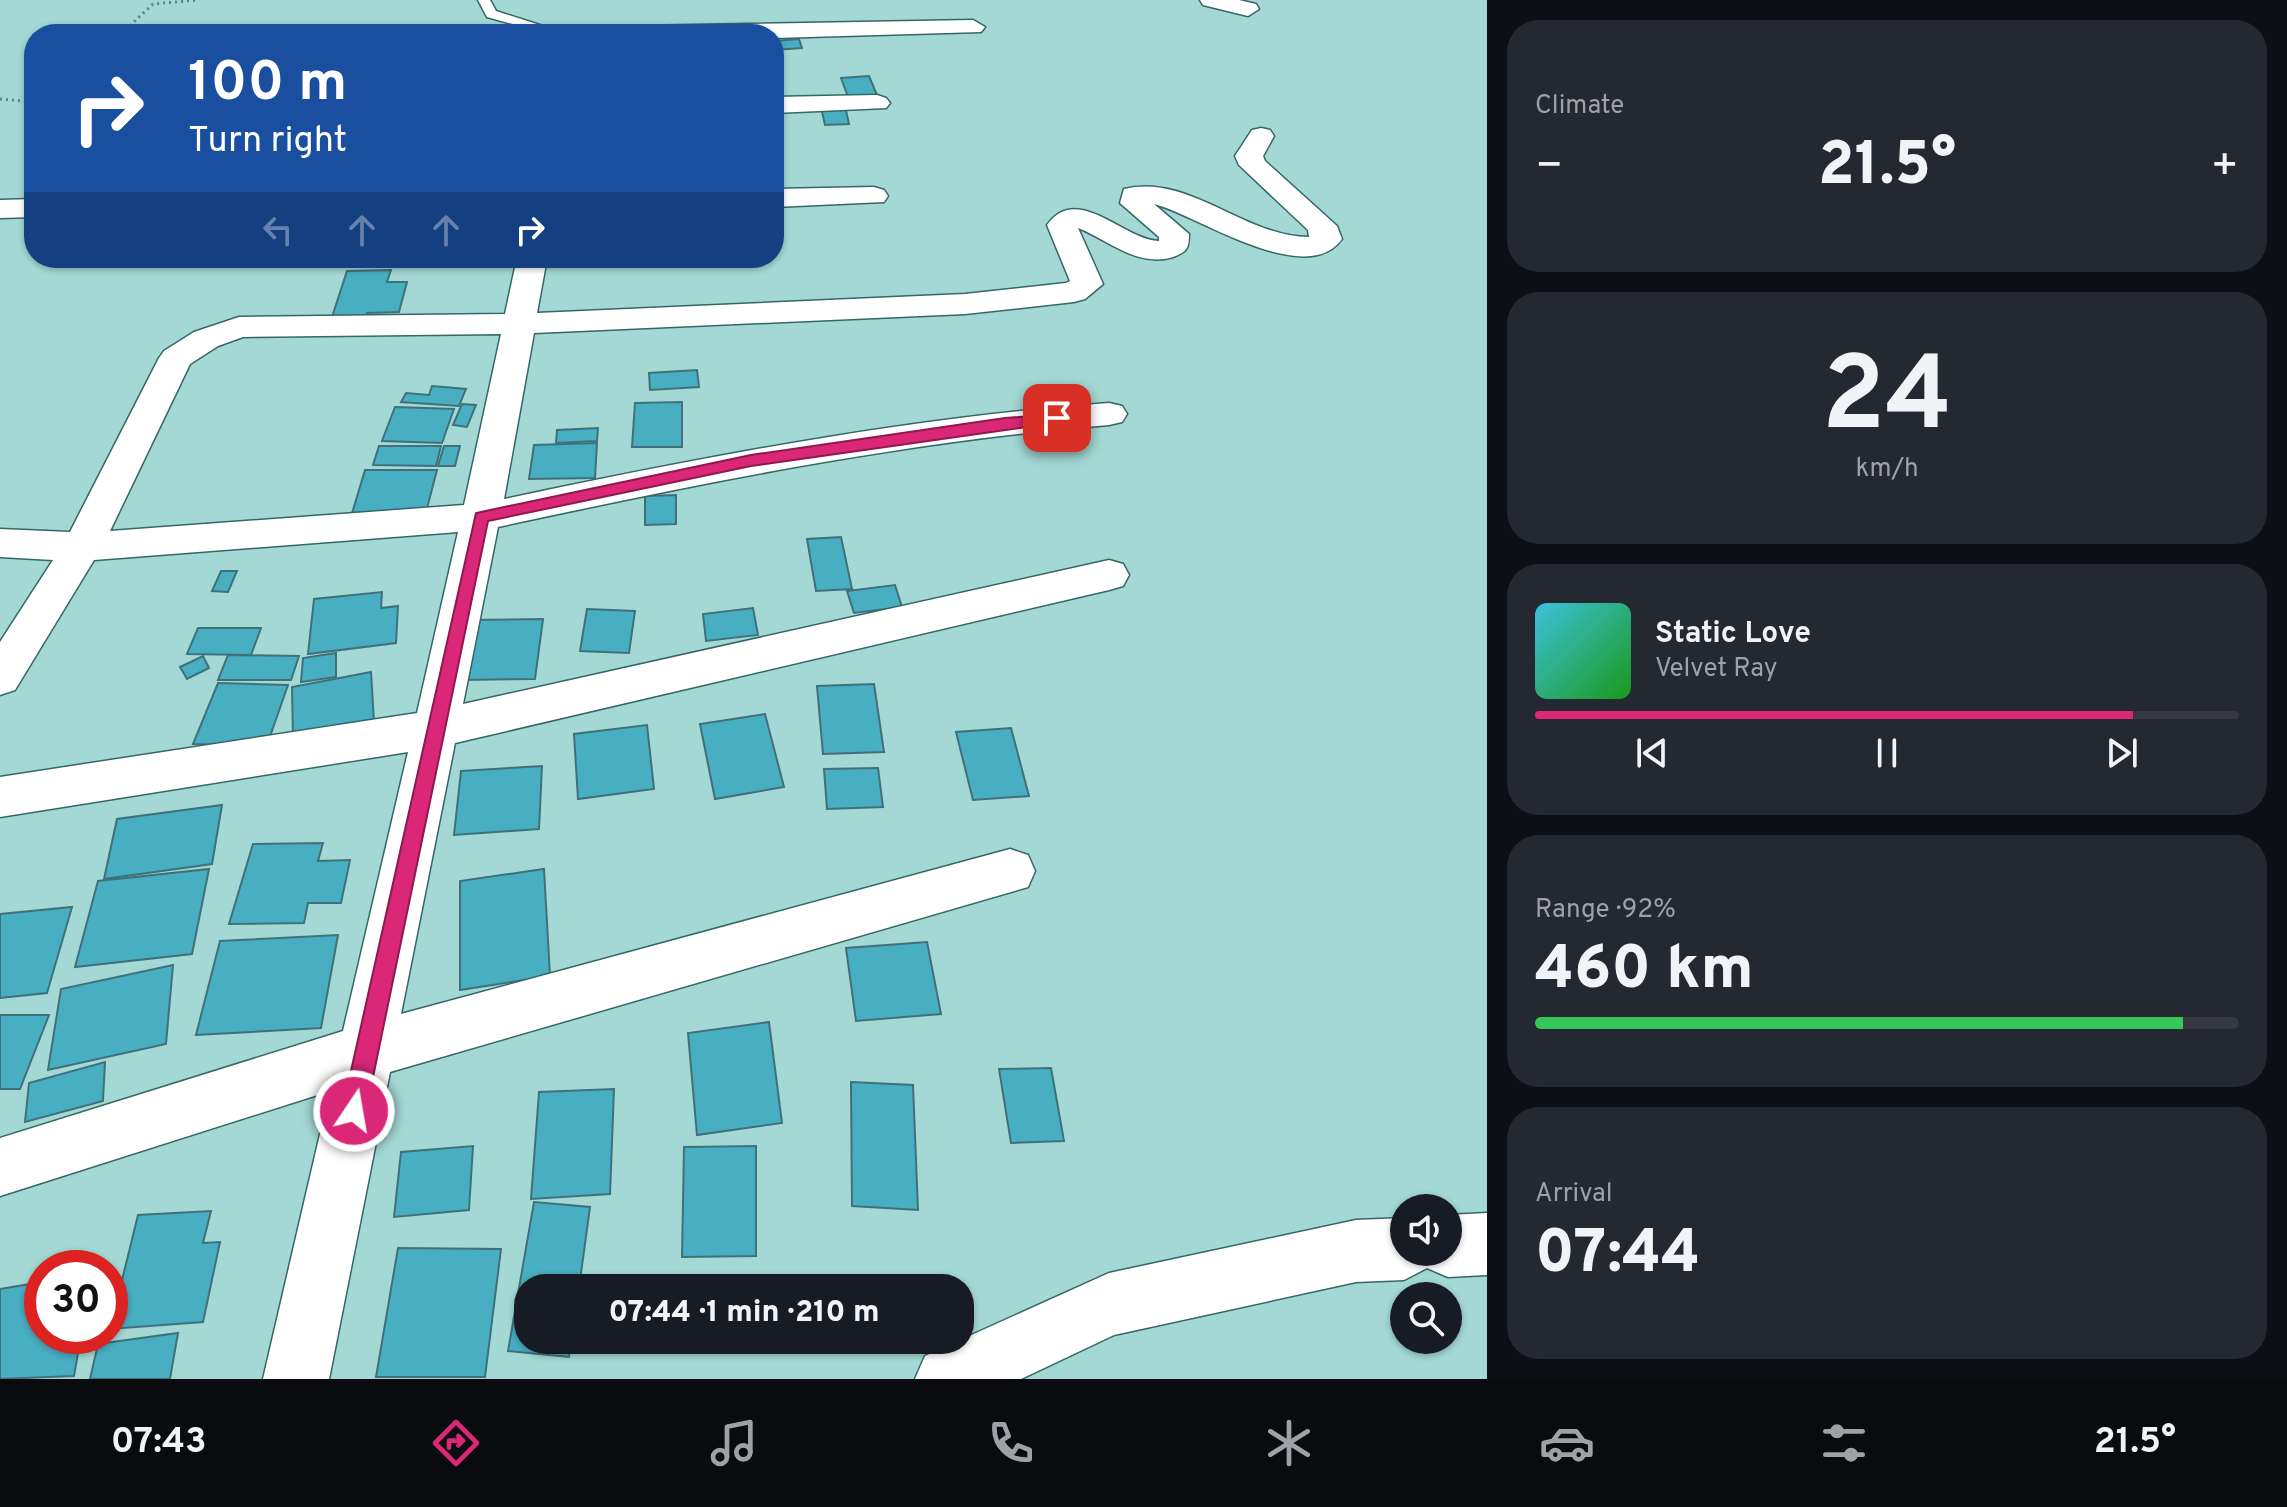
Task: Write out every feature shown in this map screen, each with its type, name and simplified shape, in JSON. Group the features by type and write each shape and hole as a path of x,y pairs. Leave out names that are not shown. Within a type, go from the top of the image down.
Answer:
{"street":[{"path":"1211,0 1248,9"},
{"path":"784,30 973,27"},
{"path":"784,105 877,103"},
{"path":"0,678 82,547 176,358 206,339 239,327 521,324 965,304 1074,292 1087,284 1062,225 1070,218 1084,217 1145,249 1163,252 1174,246 1174,234 1134,203 1134,195 1146,193 1165,197 1251,239 1274,245 1317,246 1327,239 1322,226 1253,165 1249,156 1261,136"},
{"path":"784,198 874,196"},
{"path":"0,209 24,208"},
{"path":"296,1379 481,517 530,268"},
{"path":"0,543 82,547 481,517 751,460 1005,422 1109,414"},
{"path":"0,797 435,729 1109,575"},
{"path":"0,1167 367,1051 1010,871"},
{"path":"1462,1245 1487,1244"},
{"path":"948,1379 1109,1305 1356,1251 1390,1250"}],"lane":[{"path":"484,0 491,14 552,24"}],"path":[{"path":"132,24 153,4 199,0"},
{"path":"0,99 24,101"}],"building":[{"path":"799,39 802,48 784,49 784,40"},
{"path":"869,76 877,95 848,97 841,78"},
{"path":"845,106 849,124 825,125 821,107"},
{"path":"391,270 387,282 407,282 399,312 367,313 365,319 331,320 347,271"},
{"path":"697,370 699,387 650,390 649,373"},
{"path":"432,386 466,389 459,406 401,402 406,393 429,395"},
{"path":"682,402 682,447 632,447 635,403"},
{"path":"462,404 476,405 467,427 453,425"},
{"path":"395,407 454,409 442,443 382,441"},
{"path":"598,428 597,441 556,443 557,430"},
{"path":"597,443 595,478 529,479 534,445"},
{"path":"379,446 441,446 436,466 373,465"},
{"path":"444,446 460,446 455,466 438,466"},
{"path":"365,470 437,470 424,520 350,520"},
{"path":"676,495 676,524 645,525 645,496"},
{"path":"841,537 852,589 816,591 807,539"},
{"path":"221,571 237,571 228,592 212,591"},
{"path":"895,585 902,607 854,613 847,591"},
{"path":"382,592 381,608 398,606 396,643 308,654 314,599"},
{"path":"753,608 758,635 706,641 703,614"},
{"path":"587,609 635,611 629,653 580,651"},
{"path":"543,619 535,679 460,680 471,620"},
{"path":"198,628 261,628 251,655 187,654"},
{"path":"336,653 336,677 301,682 303,658"},
{"path":"228,655 299,656 291,680 218,680"},
{"path":"203,656 209,668 187,679 180,667"},
{"path":"371,672 374,722 293,739 292,687"},
{"path":"218,683 288,685 267,745 193,744"},
{"path":"874,684 884,752 823,754 817,686"},
{"path":"765,714 784,787 715,799 700,724"},
{"path":"647,725 654,789 578,799 574,734"},
{"path":"1011,728 1029,796 973,800 956,732"},
{"path":"542,766 539,829 454,835 461,771"},
{"path":"878,768 883,807 827,809 824,769"},
{"path":"222,805 212,864 104,879 117,819"},
{"path":"323,843 318,861 350,860 341,903 308,903 304,923 229,924 253,844"},
{"path":"209,869 192,954 75,967 98,881"},
{"path":"544,869 550,976 460,990 460,881"},
{"path":"72,907 47,993 0,998 0,914"},
{"path":"338,935 321,1028 196,1035 220,941"},
{"path":"927,942 941,1014 856,1021 846,948"},
{"path":"173,965 166,1044 48,1070 61,989"},
{"path":"0,1015 49,1015 20,1089 0,1089"},
{"path":"769,1022 782,1123 697,1135 688,1033"},
{"path":"105,1062 103,1101 25,1122 29,1083"},
{"path":"1051,1068 1064,1141 1011,1143 999,1069"},
{"path":"851,1082 913,1085 918,1210 852,1206"},
{"path":"614,1089 610,1194 531,1199 539,1092"},
{"path":"473,1146 469,1210 394,1217 401,1152"},
{"path":"756,1146 756,1256 682,1257 684,1147"},
{"path":"534,1202 590,1207 581,1274 521,1274"},
{"path":"211,1211 203,1243 220,1242 203,1322 128,1328 128,1256 138,1215"},
{"path":"398,1248 501,1249 485,1377 376,1377"},
{"path":"24,1285 24,1354 78,1354 74,1376 0,1379 0,1289"},
{"path":"514,1317 514,1352 508,1351"},
{"path":"178,1333 170,1379 90,1379 96,1354 128,1354 128,1340"},
{"path":"538,1354 569,1354 569,1357"}],"route":[{"path":"354,1111 481,517 751,460 1005,422 1057,418"}]}
